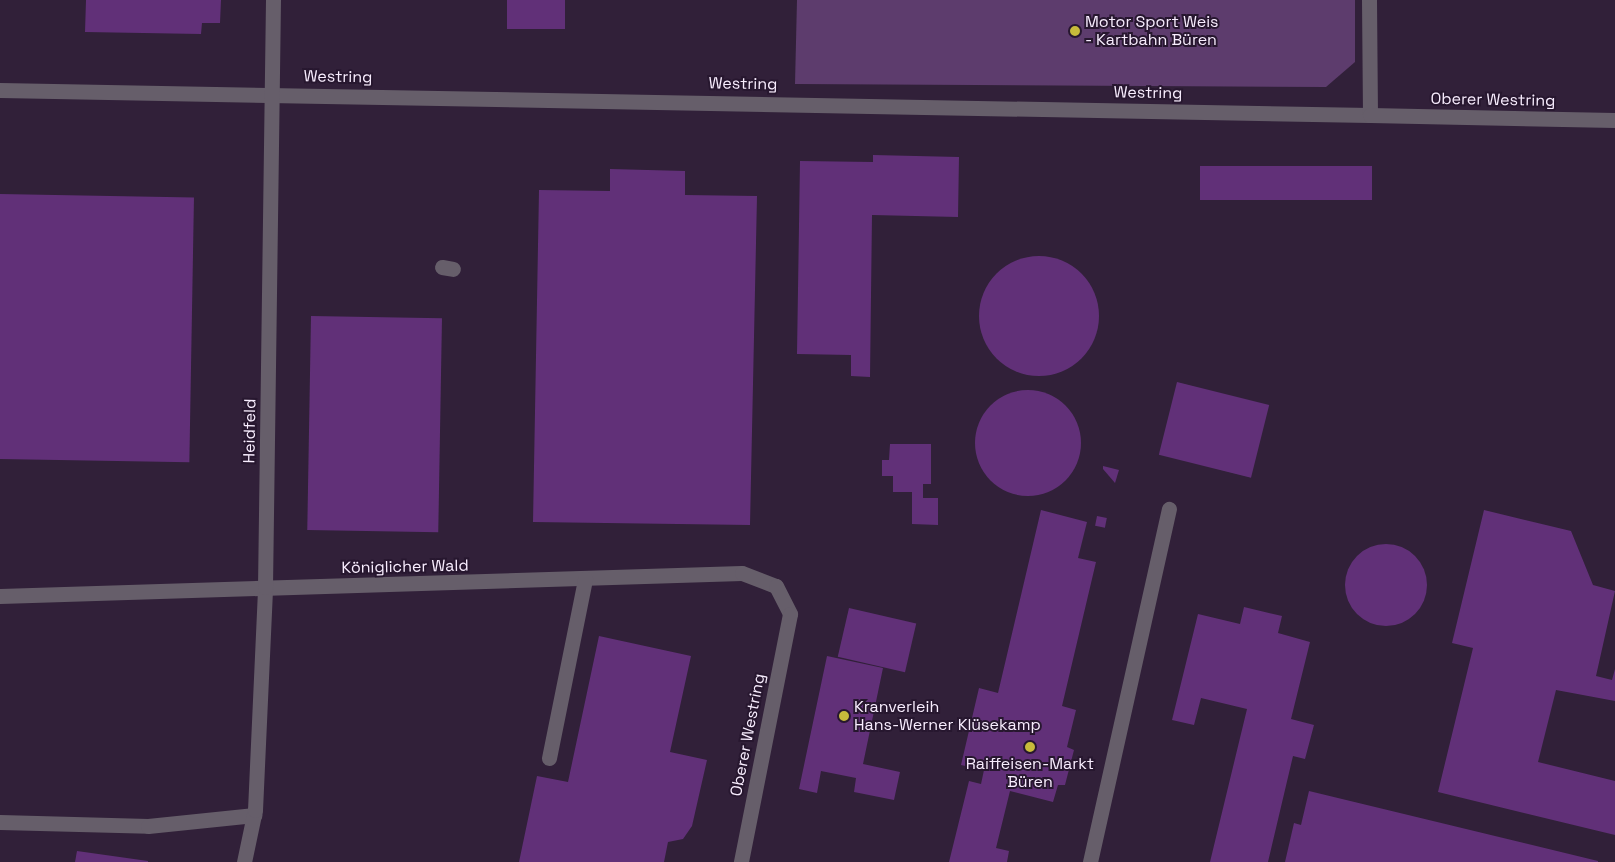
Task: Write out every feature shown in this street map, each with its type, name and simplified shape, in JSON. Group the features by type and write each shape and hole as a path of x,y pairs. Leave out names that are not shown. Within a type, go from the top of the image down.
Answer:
{"street":[{"name":"Heidfeld","path":"244,862 254,815 265,587 273,0"},
{"path":"1369,0 1370,115"},
{"name":"Westring","path":"0,90 1370,115"},
{"name":"Oberer Westring","path":"1370,115 1615,120"},
{"path":"1090,862 1169,509"},
{"name":"Königlicher Wald","path":"0,596 742,574 776,586 790,614"},
{"path":"549,758 585,579"},
{"name":"Oberer Westring","path":"741,862 790,614"},
{"path":"0,822 148,826 254,815"}],"shaded area":[{"name":"Motor Sport Weis - Kartbahn Büren","path":"797,0 1355,0 1355,62 1326,87 795,84"}],"building":[{"path":"86,0 221,0 220,23 202,23 201,34 85,32"},
{"path":"507,0 565,0 565,29 507,29"},
{"path":"873,155 959,157 958,217 872,215 870,377 851,376 851,355 797,354 800,161 873,162"},
{"path":"1200,166 1372,166 1372,200 1200,200"},
{"path":"610,169 685,171 685,195 757,196 750,525 533,522 539,190 610,191"},
{"path":"0,194 194,197 189,462 0,459"},
{"path":"1039,256 1051,257 1062,261 1072,266 1081,274 1089,283 1094,293 1098,304 1098,328 1094,339 1089,349 1081,358 1072,366 1062,371 1051,375 1039,376 1027,375 1016,371 1006,366 997,358 989,349 984,339 980,328 979,316 980,304 984,293 989,283 997,274 1006,266 1016,261 1027,257"},
{"path":"311,316 442,318 438,532 307,530"},
{"path":"1177,382 1269,405 1251,478 1159,455"},
{"path":"1028,390 1048,394 1065,406 1077,423 1081,443 1077,463 1065,480 1048,492 1028,496 1008,492 991,480 979,463 975,443 979,423 991,406 1008,394"},
{"path":"890,444 931,444 931,484 923,484 923,498 938,498 938,525 912,524 912,492 893,492 893,476 882,476 882,460 889,460"},
{"path":"1103,466 1119,470 1115,483 1103,469"},
{"path":"1041,510 1087,522 1078,558 1096,562 1062,706 1076,710 1067,747 1074,750 1065,785 1058,785 1053,802 1010,791 996,848 1009,851 1007,862 949,862 969,781 981,784 984,770 961,765 979,688 998,693"},
{"path":"1484,510 1571,531 1593,585 1615,591 1596,676 1612,680 1615,669 1615,701 1556,690 1538,762 1615,781 1615,835 1438,792 1473,648 1452,643"},
{"path":"1097,516 1107,518 1105,528 1095,526"},
{"path":"1386,544 1402,547 1415,556 1424,569 1427,585 1424,601 1415,614 1402,623 1386,626 1370,623 1357,614 1348,601 1345,585 1348,569 1357,556 1370,547"},
{"path":"1244,607 1282,616 1278,633 1310,642 1291,719 1314,725 1305,759 1293,756 1268,862 1210,862 1247,709 1201,698 1194,725 1172,720 1198,614 1240,624"},
{"path":"849,608 916,624 905,672 838,657"},
{"path":"599,636 691,656 670,752 707,760 692,826 683,839 668,842 664,862 519,862 537,776 568,782"},
{"name":"Kranverleih Hans-Werner Klüsekamp","path":"827,656 883,668 863,764 900,772 894,800 854,792 856,778 821,771 817,793 799,789"},
{"path":"1309,791 1598,862 1285,862 1294,823 1301,825"},
{"path":"77,851 148,861 148,862 75,862"}],"place":[{"name":"Motor Sport Weis - Kartbahn Büren","path":"1075,31"},
{"name":"Kranverleih Hans-Werner Klüsekamp","path":"844,716"},
{"name":"Raiffeisen-Markt Büren","path":"1030,747"}]}
